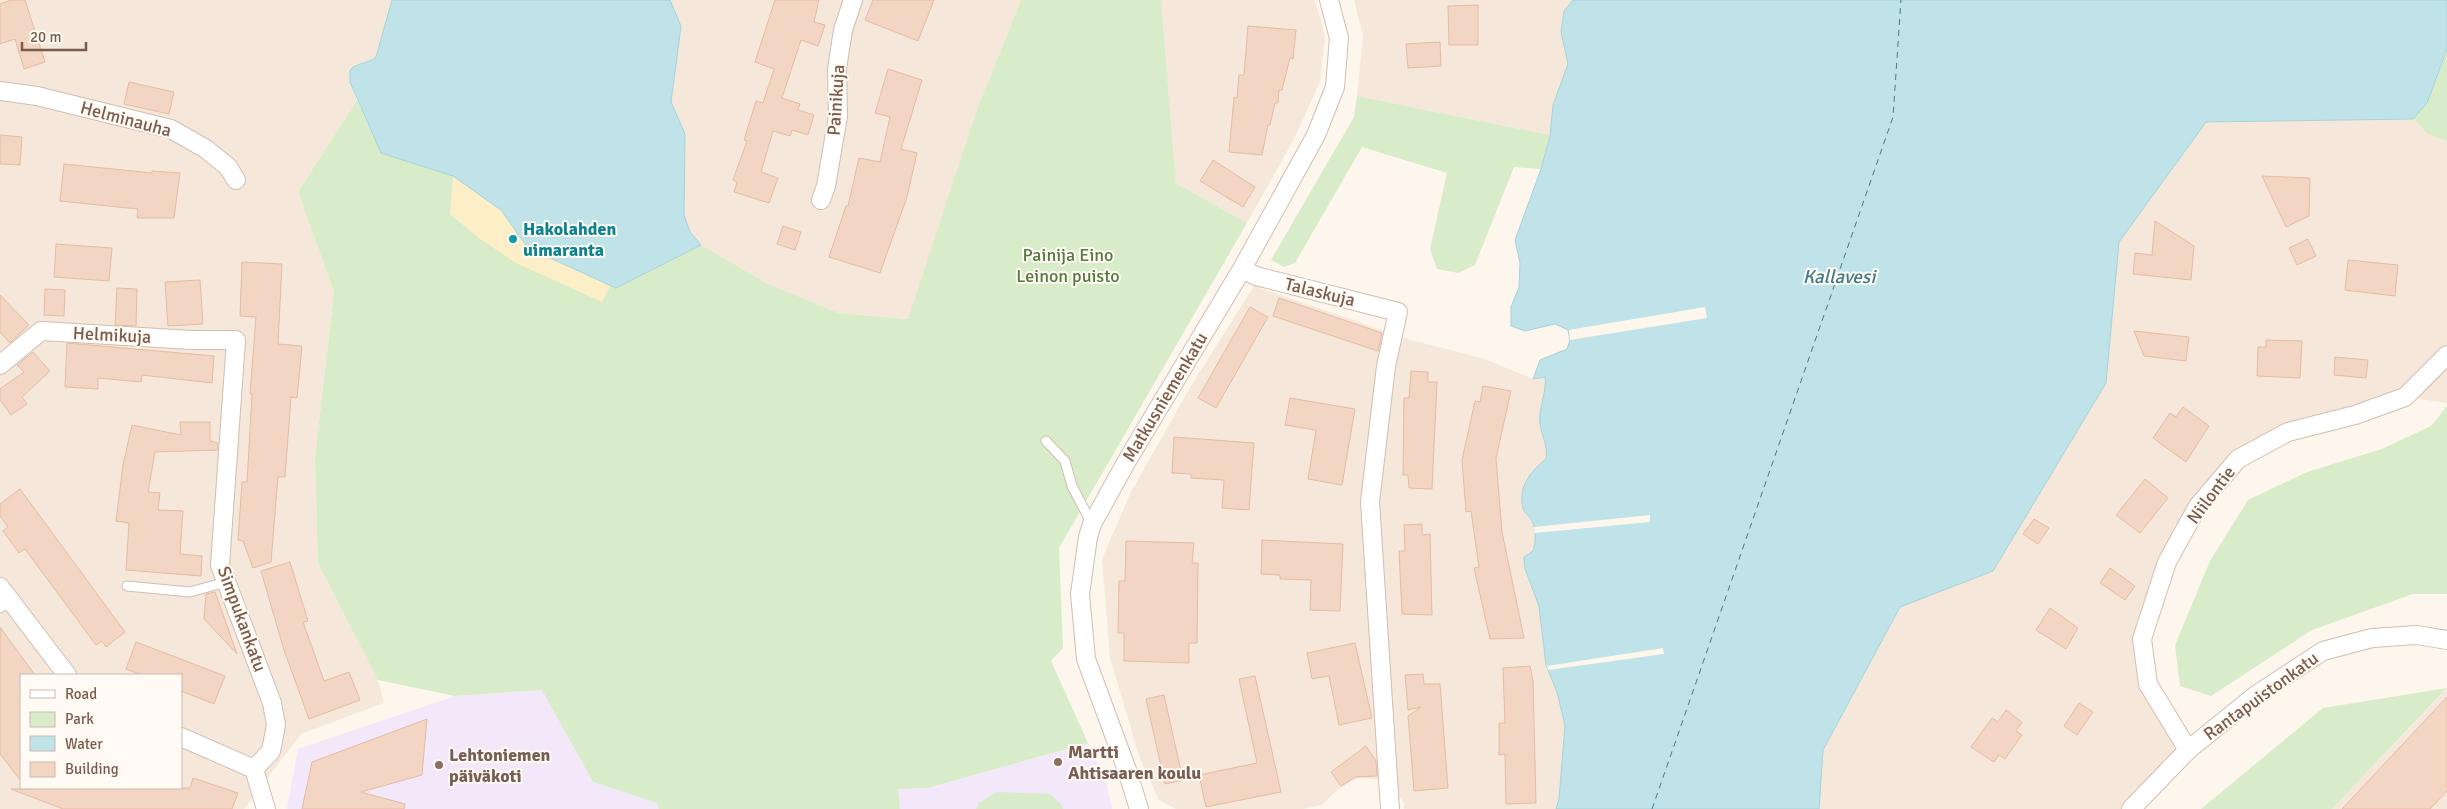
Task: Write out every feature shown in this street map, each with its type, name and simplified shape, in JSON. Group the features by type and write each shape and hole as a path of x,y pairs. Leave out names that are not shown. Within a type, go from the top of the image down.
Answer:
{"street":[{"name":"Painikuja","path":"821,200 826,186 838,116 837,69 843,30 853,0"},
{"name":"Matkusniemenkatu","path":"1139,809 1127,770 1086,660 1080,594 1088,537 1092,524 1128,459 1242,269 1316,135 1335,87 1339,38 1330,0"},
{"name":"Helminauha","path":"0,91 37,96 172,129 206,149 228,167 236,180"},
{"name":"Talaskuja","path":"1242,269 1256,276 1398,312 1386,366 1370,502 1390,809"},
{"name":"Helmikuja","path":"0,365 41,331 192,340 236,340"},
{"name":"Simpukankatu","path":"236,340 220,542 220,565 272,704 276,724 271,751 254,768"},
{"name":"Niilontie","path":"2188,750 2148,684 2142,639 2167,562 2198,506 2238,459 2288,432 2355,415 2405,397 2447,355"},
{"path":"3,599 66,674"},
{"name":"Rantapuistonkatu","path":"2131,809 2188,750 2256,695 2323,651 2372,638 2417,636 2447,640"},
{"path":"182,737 254,768 266,809"}],"lane":[{"path":"1046,441 1065,461 1072,486 1092,524"},
{"path":"127,586 190,592 226,582"}],"shaded area":[{"path":"0,0 392,0 376,57 371,61 355,64 350,82 357,100 298,192 334,292 315,457 318,564 378,680 384,703 301,734 244,809 0,809"},
{"path":"670,0 1021,0 978,107 909,319 839,313 768,284 701,245 690,232 684,215 685,134 671,102 681,26"},
{"path":"1161,0 1315,0 1325,36 1320,82 1294,139 1247,223 1176,183"},
{"path":"1354,0 1573,0 1564,11 1561,32 1568,64 1553,105 1550,135 1357,96 1363,36"},
{"path":"2413,119 2428,134 2447,141 2447,403 2405,397 2238,459 2198,506 2142,639 2148,684 2188,750 2131,809 1819,809 1823,750 1900,607 1993,571 2106,383 2119,242 2206,122"},
{"path":"1254,286 1411,340 1482,358 1533,379 1544,377 1546,388 1540,411 1540,424 1548,448 1546,459 1531,472 1523,489 1523,510 1534,525 1536,543 1525,569 1539,606 1546,665 1557,692 1565,725 1559,799 1556,809 1404,809 1404,803 1388,780 1356,778 1336,791 1322,805 1303,809 1176,809 1159,800 1140,759 1110,658 1102,559 1131,492 1189,389"},
{"path":"2447,689 2447,809 2332,809"},
{"name":"Lehtoniemen päiväkoti","path":"543,690 593,782 657,803 659,809 287,809 298,749 455,696"},
{"name":"Martti Ahtisaaren koulu","path":"1088,743 1106,782 1112,809 900,809 898,789 929,788"}],"green space":[{"name":"Painija Eino Leinon puisto","path":"1021,0 1161,0 1176,183 1247,223 1059,548 1063,648 1051,661 1088,743 928,788 898,789 900,809 659,809 657,803 593,782 542,690 455,696 378,680 318,564 315,457 334,292 298,192 357,100 381,153 453,176 501,210 528,248 616,288 701,245 768,284 839,313 908,319 978,107"},
{"path":"2447,49 2447,141 2428,134 2413,119 2427,103"},
{"path":"1357,96 1550,135 1541,169 1514,167 1475,265 1458,273 1437,269 1430,249 1447,173 1362,147 1295,263 1284,267 1271,260 1354,117"},
{"path":"2447,406 2447,594 2413,594 2312,630 2211,696 2180,686 2175,645 2210,561 2248,500 2307,472 2382,449 2431,426"},
{"path":"2447,688 2332,809 2201,809 2323,708"},
{"path":"997,792 1050,794 1061,804 1063,809 976,809 979,803"}],"sand":[{"name":"Hakolahden uimaranta","path":"453,176 501,210 517,234 549,239 615,277 602,302 516,263 479,238 450,214"}],"water":[{"path":"392,0 670,0 681,26 671,102 685,134 684,215 690,232 701,245 616,288 528,248 501,210 453,176 381,153 350,82 350,70 376,57"},
{"name":"Kallavesi","path":"1573,0 2447,0 2447,49 2427,103 2413,119 2206,122 2119,242 2106,383 1993,571 1900,607 1823,750 1819,809 1556,809 1559,799 1565,725 1557,692 1546,665 1539,606 1525,569 1524,557 1533,551 1535,534 1534,526 1523,509 1522,493 1530,474 1546,459 1546,449 1540,424 1545,377 1533,379 1540,360 1567,349 1570,340 1568,330 1555,324 1525,331 1511,326 1511,307 1519,287 1520,263 1515,240 1541,169 1550,136 1553,105 1568,64 1561,32 1564,11"}],"pier":[{"path":"1705,307 1707,318 1570,340 1569,330"},
{"path":"1650,515 1650,522 1535,533 1534,527"},
{"path":"1663,648 1664,654 1548,670 1547,666"}],"building":[{"path":"11,0 25,0 45,62 24,69 15,39 0,44 0,4"},
{"path":"775,0 819,0 814,22 825,25 818,46 801,40 782,98 800,104 798,110 814,115 808,135 792,130 790,136 773,131 761,172 778,178 769,203 734,192 737,182 733,180 747,141 744,140 756,101 763,103 774,69 755,62"},
{"path":"873,0 934,0 918,41 865,20"},
{"path":"1478,5 1478,45 1449,45 1448,6"},
{"path":"1248,26 1296,30 1293,59 1290,58 1282,90 1279,90 1278,103 1275,103 1270,125 1268,125 1262,155 1229,152 1234,97 1237,98 1239,75 1244,75"},
{"path":"1440,42 1441,66 1408,68 1406,44"},
{"path":"888,69 922,80 901,149 917,153 907,197 880,273 829,257 846,206 848,206 859,158 880,162 890,117 875,113"},
{"path":"129,82 174,92 169,114 124,104"},
{"path":"0,135 22,137 20,165 0,164"},
{"path":"1213,160 1255,187 1243,207 1200,181"},
{"path":"64,164 152,173 152,171 180,173 174,218 137,218 138,209 60,201"},
{"path":"2262,176 2310,178 2309,216 2286,227"},
{"path":"2155,221 2194,246 2191,280 2133,274 2135,253 2152,255"},
{"path":"783,226 801,232 795,250 777,244"},
{"path":"2308,239 2316,256 2297,265 2289,248"},
{"path":"56,244 112,248 109,281 54,277"},
{"path":"2348,260 2398,265 2395,296 2345,290"},
{"path":"242,262 282,264 278,344 302,346 297,398 291,397 285,477 278,477 271,562 253,568 243,541 238,540 242,482 247,482 252,394 250,394 256,317 240,316"},
{"path":"200,280 203,324 168,326 165,282"},
{"path":"117,288 137,289 136,326 115,325"},
{"path":"45,289 65,290 64,316 44,315"},
{"path":"0,295 29,325 10,343 0,332"},
{"path":"1279,298 1382,333 1378,351 1273,316"},
{"path":"1250,307 1268,317 1216,408 1198,398"},
{"path":"2134,331 2189,337 2186,361 2144,356"},
{"path":"2266,340 2302,341 2300,378 2257,376 2258,347 2266,347"},
{"path":"67,343 214,356 212,383 142,375 141,382 98,378 98,389 65,387"},
{"path":"33,352 50,371 22,397 27,404 11,415 0,400 0,389 24,372 17,365"},
{"path":"2335,357 2368,360 2366,378 2334,375"},
{"path":"1411,371 1428,372 1428,382 1437,382 1432,489 1409,488 1408,475 1403,475 1404,398 1409,398"},
{"path":"1483,386 1511,391 1496,458 1502,532 1524,638 1490,639 1474,568 1479,567 1471,511 1466,512 1462,460 1475,401 1480,402"},
{"path":"1290,398 1355,409 1342,485 1308,479 1316,430 1285,425"},
{"path":"2183,407 2209,426 2186,462 2153,438 2170,413 2176,417"},
{"path":"180,422 210,422 210,441 218,443 218,450 155,452 148,492 160,493 158,510 183,511 180,554 202,556 201,576 126,570 129,523 116,521 123,465 132,425 181,435"},
{"path":"1174,437 1254,443 1249,510 1222,508 1224,480 1191,478 1191,474 1172,473"},
{"path":"2145,479 2168,498 2140,533 2116,515"},
{"path":"20,489 125,632 106,647 102,641 96,645 25,549 19,553 3,531 8,527 0,516 0,504"},
{"path":"2034,519 2049,528 2038,544 2023,534"},
{"path":"1422,524 1422,535 1430,534 1432,615 1402,614 1399,551 1405,551 1404,525"},
{"path":"1262,540 1343,544 1340,611 1310,610 1311,580 1280,579 1280,575 1261,574"},
{"path":"1126,541 1194,543 1192,563 1198,563 1197,643 1189,643 1189,663 1124,661 1124,633 1118,633 1119,581 1125,581"},
{"path":"290,562 308,621 303,622 324,681 349,672 360,700 309,719 284,650 261,571"},
{"path":"2110,568 2135,586 2125,600 2100,583"},
{"path":"215,592 237,654 204,619 206,594"},
{"path":"2050,608 2078,628 2066,649 2036,630"},
{"path":"0,627 34,674 20,674 20,780 0,754"},
{"path":"136,642 225,676 214,704 182,691 182,674 139,674 126,669"},
{"path":"1355,643 1372,718 1339,725 1329,676 1312,679 1307,653"},
{"path":"1530,666 1533,681 1536,803 1506,804 1505,754 1499,755 1499,723 1505,723 1503,668"},
{"path":"1423,674 1424,684 1440,684 1448,788 1414,791 1408,716 1421,707 1408,710 1405,675"},
{"path":"1255,676 1281,792 1206,807 1199,775 1257,763 1239,679"},
{"path":"1164,695 1183,780 1165,784 1146,699"},
{"path":"2447,697 2447,791 2430,809 2342,809"},
{"path":"2079,703 2093,712 2077,735 2064,726"},
{"path":"2006,710 2022,722 2016,731 2022,735 2005,759 1999,755 1994,762 1971,747 1992,718 1998,722"},
{"path":"427,719 422,775 361,792 405,804 404,809 302,809 312,762"},
{"path":"1366,746 1376,761 1377,776 1356,777 1341,786 1331,772"},
{"path":"193,778 238,793 232,809 63,809 11,789 182,789 190,788"}],"ferry route":[{"path":"1652,809 1893,117 1901,0"}],"place":[{"name":"Hakolahden uimaranta","path":"513,239"},
{"name":"Martti Ahtisaaren koulu","path":"1058,762"},
{"name":"Lehtoniemen päiväkoti","path":"439,765"}]}
